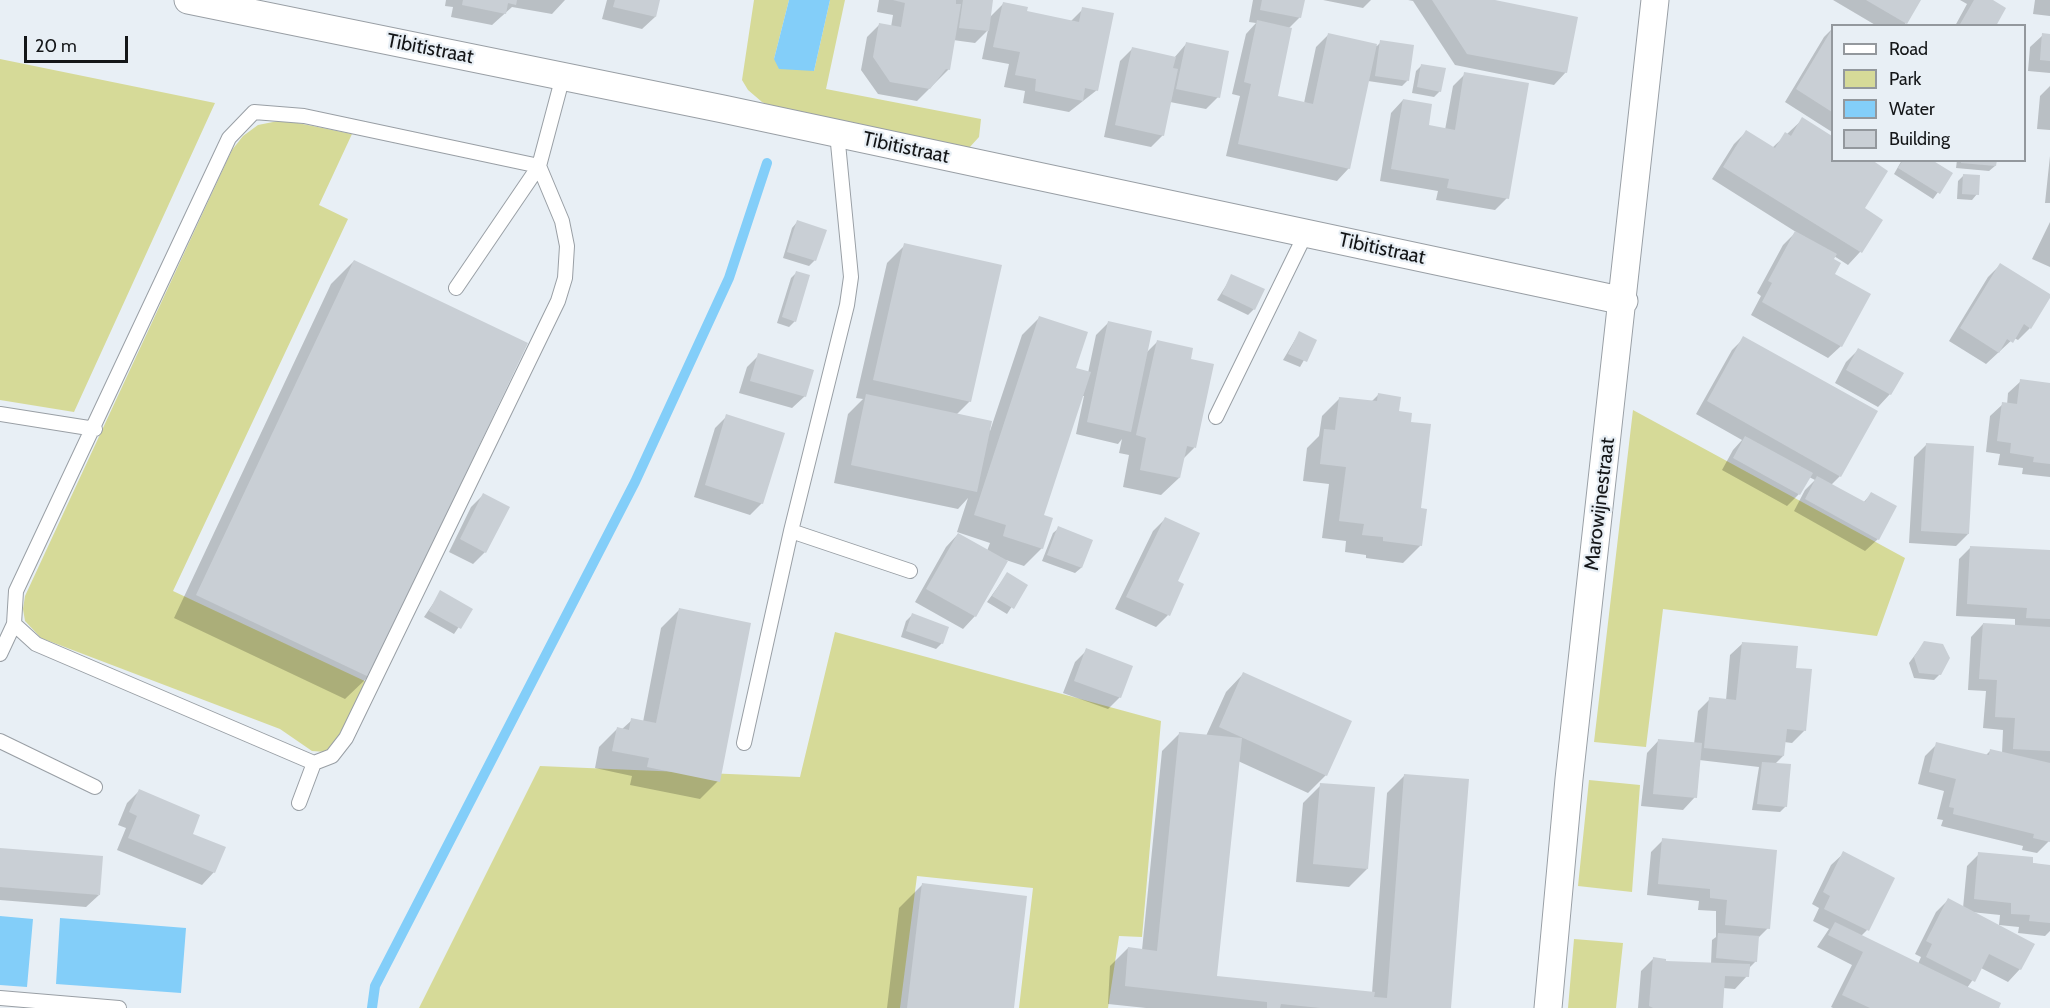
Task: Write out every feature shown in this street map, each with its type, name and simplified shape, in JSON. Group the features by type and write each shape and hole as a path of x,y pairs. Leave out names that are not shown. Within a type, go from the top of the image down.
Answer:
{"street":[{"name":"Tibitistraat","path":"188,0 837,133 1624,301"},
{"name":"Marowijnestraat","path":"1548,1008 1569,779 1624,301 1655,0"}],"lane":[{"path":"456,288 539,166 563,76"},
{"path":"0,654 14,624 16,591 95,429 229,138 254,112 304,116 539,166"},
{"path":"744,743 790,531 847,305 851,277 837,133"},
{"path":"14,624 36,644 314,763 332,756 346,738 558,301 565,278 567,246 562,221 539,166"},
{"path":"1216,417 1306,233"},
{"path":"0,414 95,429"},
{"path":"790,531 910,571"},
{"path":"0,741 95,787"},
{"path":"299,803 314,763"},
{"path":"0,998 119,1008"}],"green space":[{"path":"754,0 789,0 774,59 814,71 830,0 845,0 826,89 981,119 979,137 969,148 781,111 762,102 748,90 742,80"},
{"path":"0,59 215,103 74,412 0,400"},
{"path":"283,120 352,134 319,205 348,219 173,591 369,683 344,736 326,752 312,751 280,729 41,638 25,621 23,609 25,596 232,150 243,136 258,125"},
{"path":"1633,410 1905,558 1877,636 1663,609 1646,747 1594,742"},
{"path":"835,632 1161,721 1142,937 1119,936 1108,1008 1019,1008 1033,888 917,876 900,1008 419,1008 540,766 800,777"},
{"path":"1589,780 1640,785 1632,892 1578,886"},
{"path":"1574,939 1623,943 1616,1008 1568,1008"}],"water":[{"path":"789,0 830,0 814,71 779,69 774,59"},
{"path":"0,916 33,919 27,987 0,985"},
{"path":"60,918 186,928 181,993 56,984"}],"building":[{"path":"463,0 517,0 516,5 508,3 506,14 462,5"},
{"path":"615,0 660,0 656,17 613,7"},
{"path":"893,0 956,0 956,4 961,4 950,70 946,69 930,89 890,82 873,57 879,23 901,27 905,3"},
{"path":"963,0 993,0 989,31 959,28"},
{"path":"1262,0 1305,0 1301,18 1260,10"},
{"path":"1432,0 1495,0 1578,17 1567,73 1467,54"},
{"path":"1866,0 1921,0 1907,24"},
{"path":"1974,0 1993,0 2006,8 1997,24 1960,24"},
{"path":"1003,2 1028,7 1027,11 1079,22 1082,7 1114,13 1098,91 1085,88 1083,101 1035,91 1036,79 1015,75 1020,52 993,47"},
{"path":"1257,20 1292,28 1278,96 1313,104 1328,33 1377,44 1350,169 1238,144 1251,84 1244,82"},
{"path":"1831,31 1831,111 1796,89"},
{"path":"2042,33 2050,34 2050,61 2040,60"},
{"path":"1380,40 1414,45 1409,81 1375,76"},
{"path":"1186,42 1229,51 1220,98 1176,89"},
{"path":"1132,47 1176,57 1173,68 1178,69 1164,136 1115,125"},
{"path":"1421,64 1446,68 1441,92 1417,87"},
{"path":"1464,72 1529,83 1509,199 1447,188 1449,179 1391,169 1403,99 1432,104 1429,125 1455,130"},
{"path":"1802,117 1831,135 1831,162 1875,162 1888,171 1865,208 1883,220 1862,253 1723,167 1746,130 1775,148 1785,132 1791,136"},
{"path":"1902,162 1935,162 1953,173 1940,194 1898,168"},
{"path":"1961,162 1997,162 1996,166"},
{"path":"1963,174 1980,175 1979,195 1962,194"},
{"path":"797,220 827,230 816,261 787,252"},
{"path":"1795,231 1837,254 1834,259 1841,263 1835,274 1871,294 1842,347 1762,302 1772,283 1768,281"},
{"path":"904,243 1002,265 971,402 873,380"},
{"path":"354,260 528,343 369,677 196,595"},
{"path":"2000,263 2050,294 2050,298 2031,329 2024,324 2013,343 2007,339 1999,353 1960,328"},
{"path":"796,271 810,275 796,322 782,317"},
{"path":"1231,274 1265,289 1255,310 1222,294"},
{"path":"1039,316 1088,332 1076,368 1091,372 1044,515 1053,518 1043,549 1003,536 1006,525 974,515"},
{"path":"1108,321 1152,331 1131,432 1087,422"},
{"path":"1299,331 1317,340 1307,362 1288,354"},
{"path":"1743,336 1878,411 1841,477 1707,401"},
{"path":"1157,340 1193,348 1191,359 1214,364 1196,448 1187,446 1180,478 1140,470 1146,438 1136,435"},
{"path":"1858,348 1904,373 1891,395 1846,370"},
{"path":"758,353 814,370 806,397 750,381"},
{"path":"2020,379 2050,383 2050,464 2033,462 2034,457 2010,453 2011,443 1997,441 2002,402 2017,404"},
{"path":"1378,393 1401,397 1399,411 1412,413 1411,422 1431,424 1421,508 1427,509 1422,546 1383,541 1383,537 1362,535 1364,524 1339,521 1346,467 1320,464 1324,429 1335,430 1339,397 1377,401"},
{"path":"866,394 992,421 977,492 851,465"},
{"path":"726,414 785,433 763,504 705,485"},
{"path":"1745,436 1813,473 1800,495 1733,458"},
{"path":"1926,443 1974,446 1969,534 1921,531"},
{"path":"1817,476 1865,502 1871,492 1897,506 1879,540 1805,499"},
{"path":"483,493 510,507 486,553 460,539"},
{"path":"1165,517 1200,533 1178,581 1184,584 1170,616 1126,597"},
{"path":"1058,526 1093,540 1082,568 1047,555"},
{"path":"958,533 1008,561 976,617 926,589"},
{"path":"1970,546 2050,550 2050,619 2026,618 2027,608 1967,604"},
{"path":"1007,572 1028,585 1014,609 992,596"},
{"path":"440,590 473,609 461,629 429,611"},
{"path":"679,608 751,623 720,782 647,767 649,758 612,751 617,727 629,730 631,718 656,723"},
{"path":"912,613 949,627 943,644 906,631"},
{"path":"1983,623 2050,627 2050,751 2013,749 2015,718 1995,717 1997,680 1979,679"},
{"path":"1924,641 1943,644 1950,658 1941,675 1919,673 1914,657"},
{"path":"1742,642 1798,646 1796,668 1812,669 1806,731 1787,729 1784,756 1704,748 1709,697 1736,700"},
{"path":"1086,648 1133,666 1121,698 1074,681"},
{"path":"1243,672 1352,721 1327,776 1219,727"},
{"path":"1179,732 1242,738 1217,976 1375,992 1374,997 1387,998 1404,774 1469,779 1451,1008 1321,1008 1281,1004 1280,1008 1267,1008 1267,1002 1125,986 1128,947 1157,951"},
{"path":"1658,739 1702,743 1697,798 1653,794"},
{"path":"1936,742 1989,755 1990,749 2050,763 2050,842 2033,838 2034,834 1953,814 1954,808 1949,807 1956,779 1929,772"},
{"path":"1762,762 1791,764 1787,807 1757,804"},
{"path":"1320,783 1375,787 1368,869 1313,864"},
{"path":"139,789 200,815 193,834 226,847 215,873 128,838 137,816 129,812"},
{"path":"1662,838 1777,850 1770,929 1725,925 1727,900 1710,898 1710,889 1658,884"},
{"path":"0,848 103,856 100,895 0,887"},
{"path":"1843,851 1895,878 1869,931 1824,909 1830,896 1823,892"},
{"path":"1978,852 2033,857 2033,863 2050,865 2050,923 2029,921 2030,915 2011,914 2011,903 1974,899"},
{"path":"922,883 1027,896 1014,1008 907,1008"},
{"path":"1948,898 2035,944 2021,970 1989,954 1975,982 1926,957 1932,944 1926,941"},
{"path":"1835,922 2001,1003 1999,1008 1870,1008 1842,995 1863,952 1828,935"},
{"path":"1718,933 1759,936 1757,962 1716,958"},
{"path":"1653,957 1666,959 1666,961 1750,964 1749,977 1725,976 1723,1008 1653,1008 1649,1006"}],"waterway":[{"path":"372,1008 375,986 635,482 729,278 767,163"}]}
